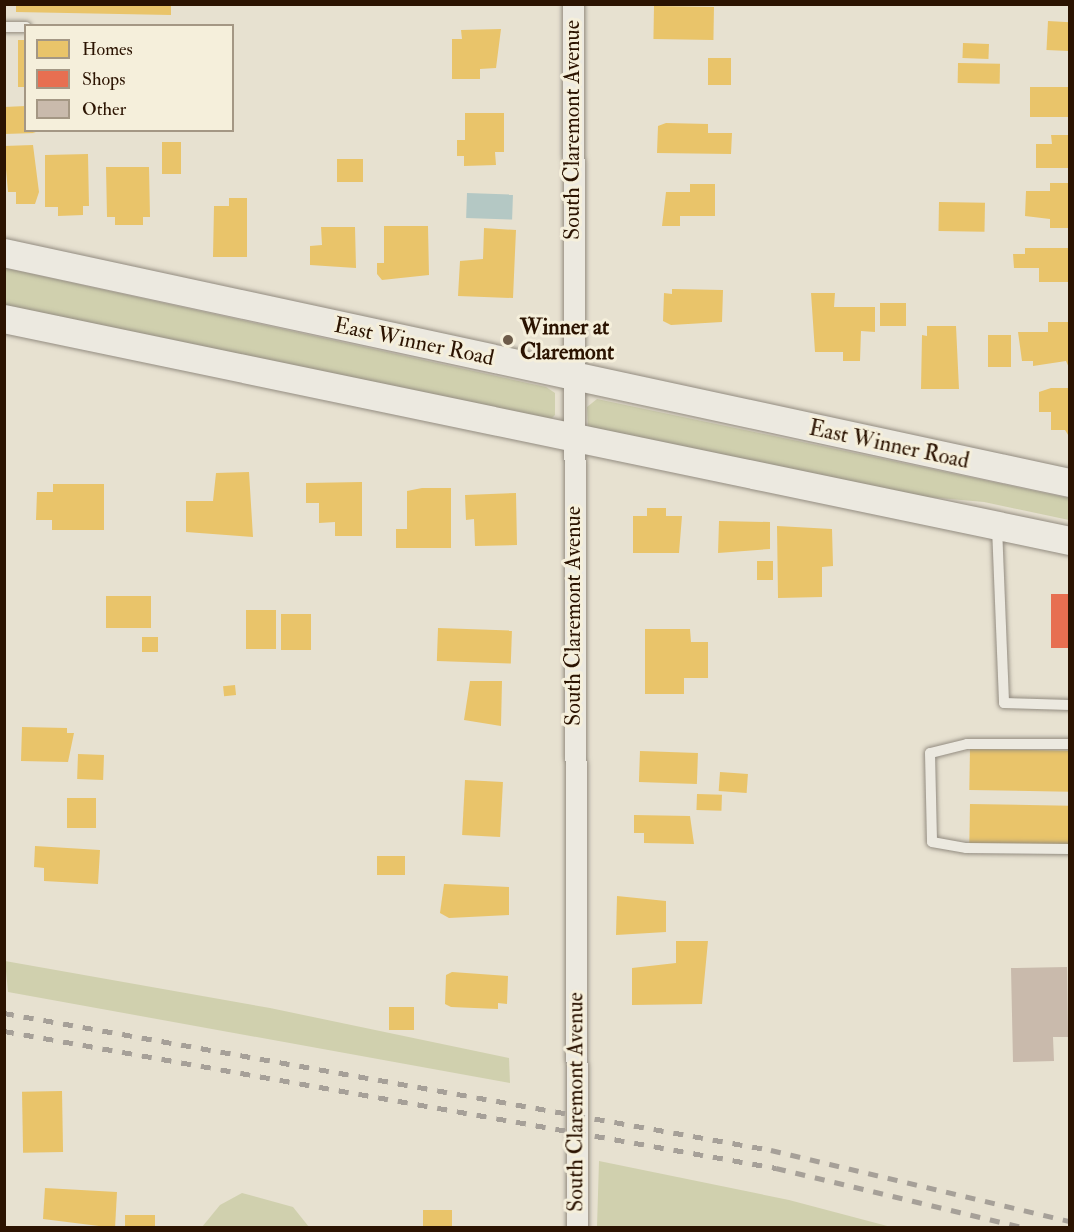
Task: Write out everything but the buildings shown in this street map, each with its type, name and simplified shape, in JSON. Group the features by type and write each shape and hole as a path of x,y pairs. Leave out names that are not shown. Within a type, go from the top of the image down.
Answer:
{"street":[{"name":"South Claremont Avenue","path":"573,4 577,1227"},
{"name":"East Winner Road","path":"4,253 1070,483"},
{"path":"4,319 573,442 1070,542"}],"lane":[{"path":"4,27 24,27"},
{"path":"997,527 1004,703 1070,705"},
{"path":"1070,744 967,744 932,750 930,774 932,842 966,848 1070,849"}],"green space":[{"path":"5,268 546,387 555,393 555,415 548,422 5,308"},
{"path":"597,399 1069,498 1069,520 984,502 871,492 598,434 588,426 587,407"},
{"path":"5,961 270,1008 509,1058 510,1083 8,992"},
{"path":"599,1161 789,1200 891,1227 597,1227"},
{"path":"242,1193 293,1207 309,1227 202,1227 220,1205"}],"shaded area":[{"path":"467,193 513,195 512,220 466,218"}],"railway":[{"path":"4,1013 771,1150 1070,1221"},
{"path":"4,1031 776,1168 1026,1228"}],"place":[{"name":"Winner at Claremont","path":"508,340"}]}
